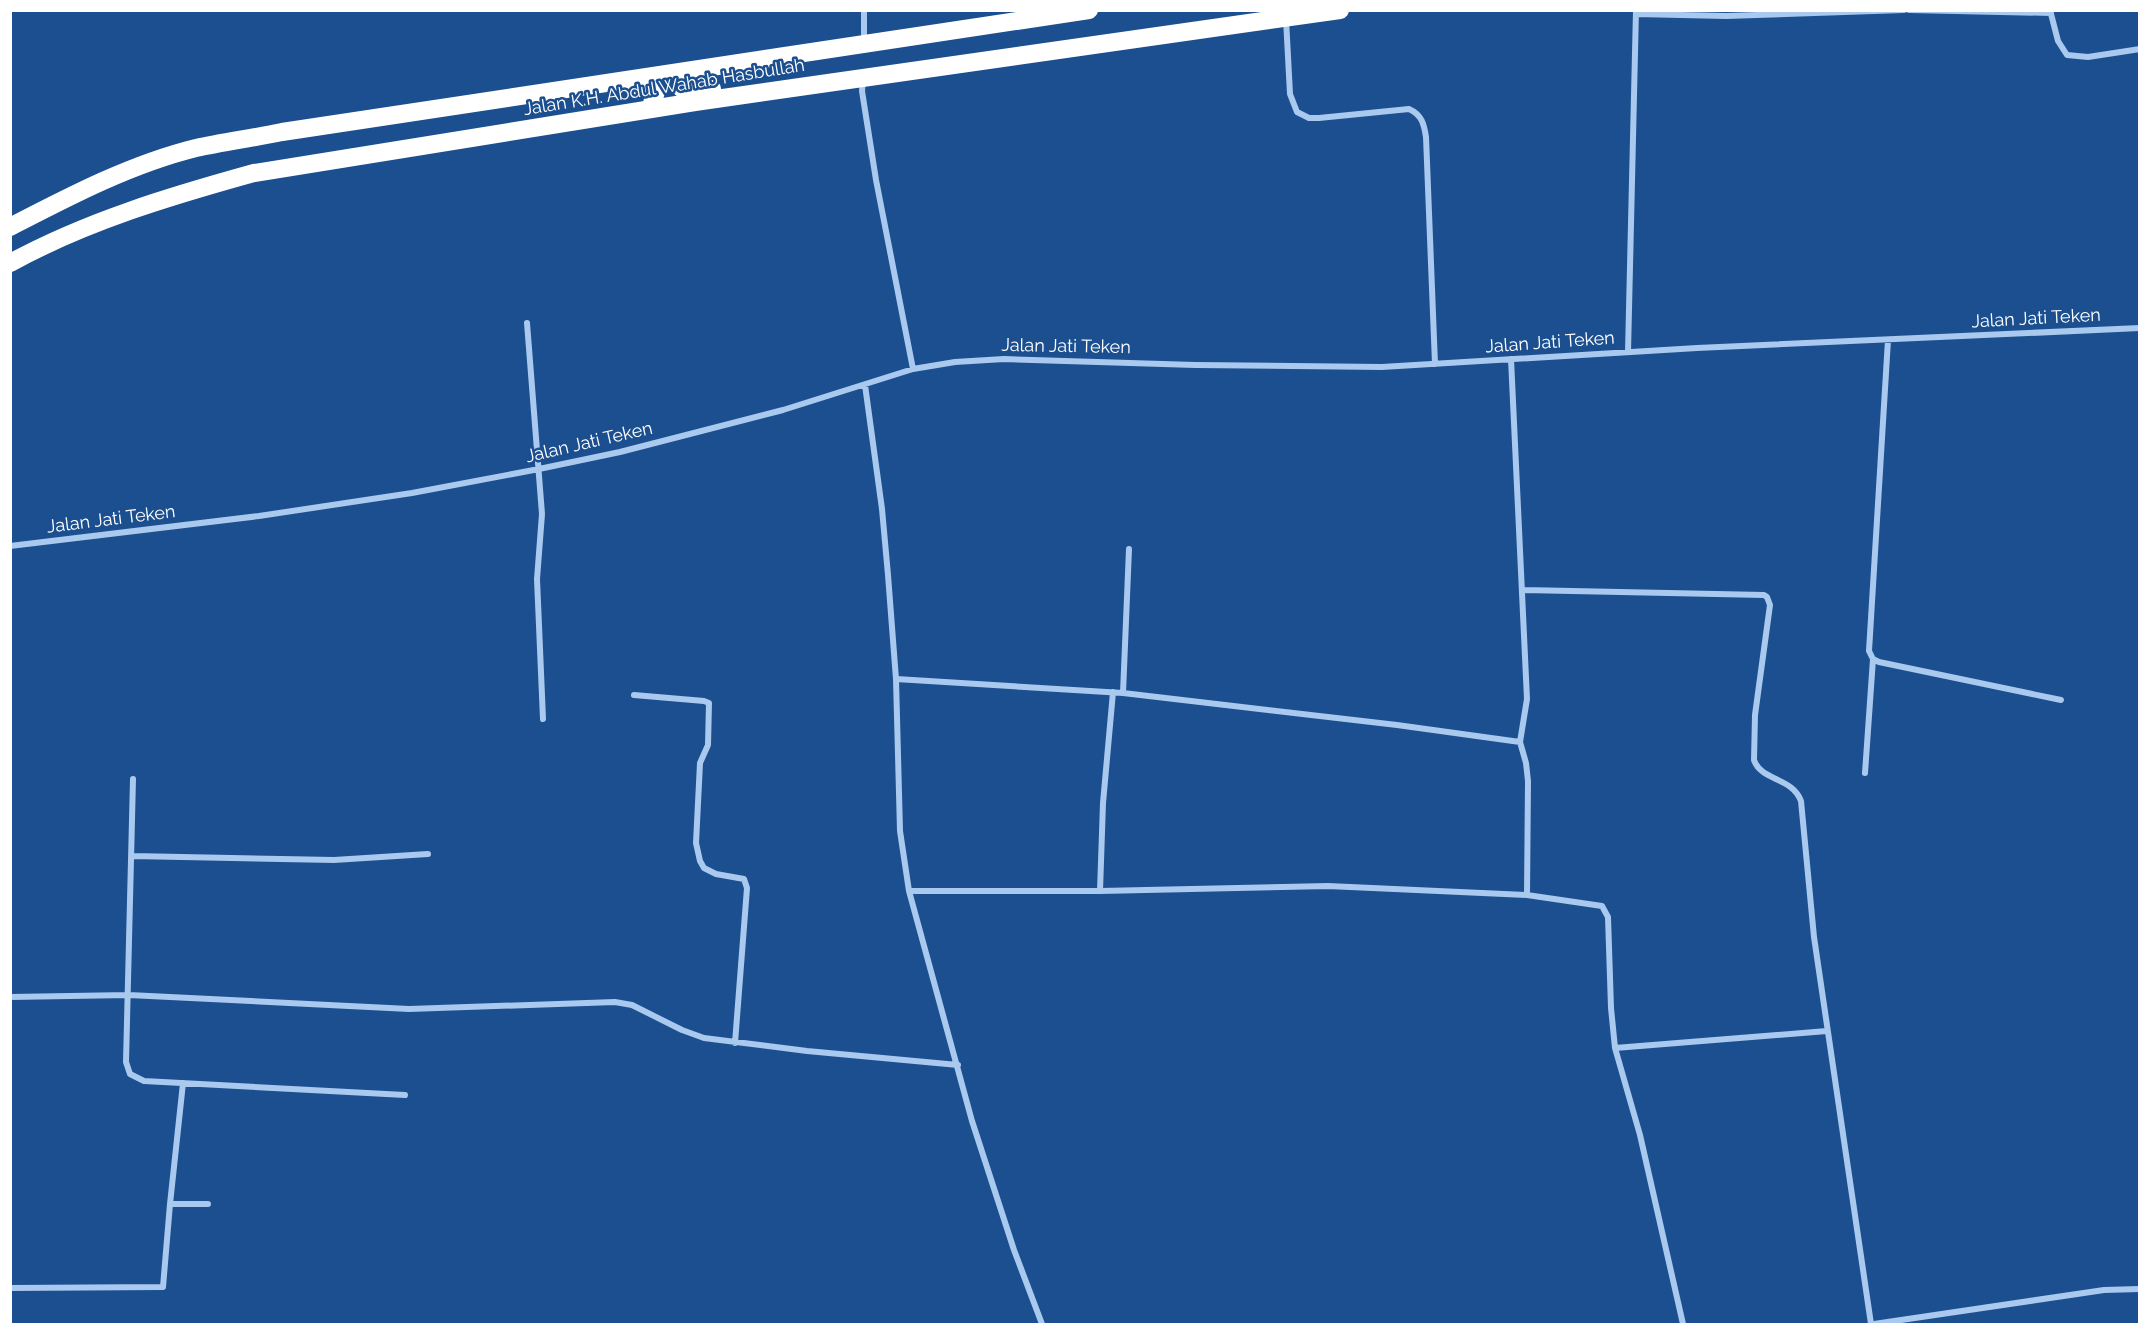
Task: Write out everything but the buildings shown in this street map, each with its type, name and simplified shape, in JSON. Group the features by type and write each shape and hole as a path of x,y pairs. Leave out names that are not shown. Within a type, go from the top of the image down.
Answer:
{"highway":[{"name":"Jalan K.H. Abdul Wahab Hasbullah","path":"10,227 66,198 143,165 195,148 282,132 1089,10"},
{"name":"Jalan K.H. Abdul Wahab Hasbullah","path":"10,263 58,239 112,217 185,192 254,173 650,109 1340,10"},
{"path":"685,71 679,78 679,82 681,88 686,91 816,76 887,75"},
{"path":"396,115 447,116 645,85 657,89 650,109"}],"street":[{"path":"864,10 864,44"},
{"path":"1628,352 1636,12 1726,16 1904,10"},
{"path":"1909,10 2050,12 2058,41 2067,55 2088,57 2139,49"},
{"path":"1286,18 1290,94 1298,112 1309,118 1319,118 1409,108 1422,120 1426,137 1435,364"},
{"path":"863,79 862,91 876,180 913,369"},
{"path":"527,323 542,514 537,579 543,719"},
{"name":"Jalan Jati Teken","path":"10,546 260,516 412,493 539,469 620,452 783,410 913,369 955,362 1004,359 1328,368 2139,328"},
{"path":"1865,773 1873,659 1869,647 1888,340"},
{"path":"1511,359 1527,699 1520,742 1528,781 1527,894"},
{"path":"865,385 883,520 896,679 900,831 909,891 972,1121 1014,1250 1042,1324"},
{"path":"1123,693 1129,549"},
{"path":"1522,590 1764,595 1767,597 1770,605 1755,715 1754,760 1756,765 1770,776 1794,789 1801,801 1814,937 1872,1324 1907,1322 2104,1290 2139,1289"},
{"path":"1873,659 2061,700"},
{"path":"896,679 1123,693 1397,725 1520,742"},
{"path":"1100,891 1103,803 1113,692"},
{"path":"634,695 704,701 709,704 708,746 700,763 696,843 704,868 716,874 744,879 747,888 735,1043"},
{"path":"133,779 126,1062 130,1074 144,1081 405,1095"},
{"path":"132,856 334,860 428,854"},
{"path":"909,891 1100,891 1328,886 1527,894 1599,905 1604,908 1608,917 1611,1008 1615,1048 1640,1135 1683,1324"},
{"path":"10,997 129,995 409,1009 615,1002 632,1005 682,1030 704,1038 958,1065"},
{"path":"1615,1048 1827,1031"},
{"path":"10,1288 163,1287 183,1083"},
{"path":"170,1204 208,1204"}]}
